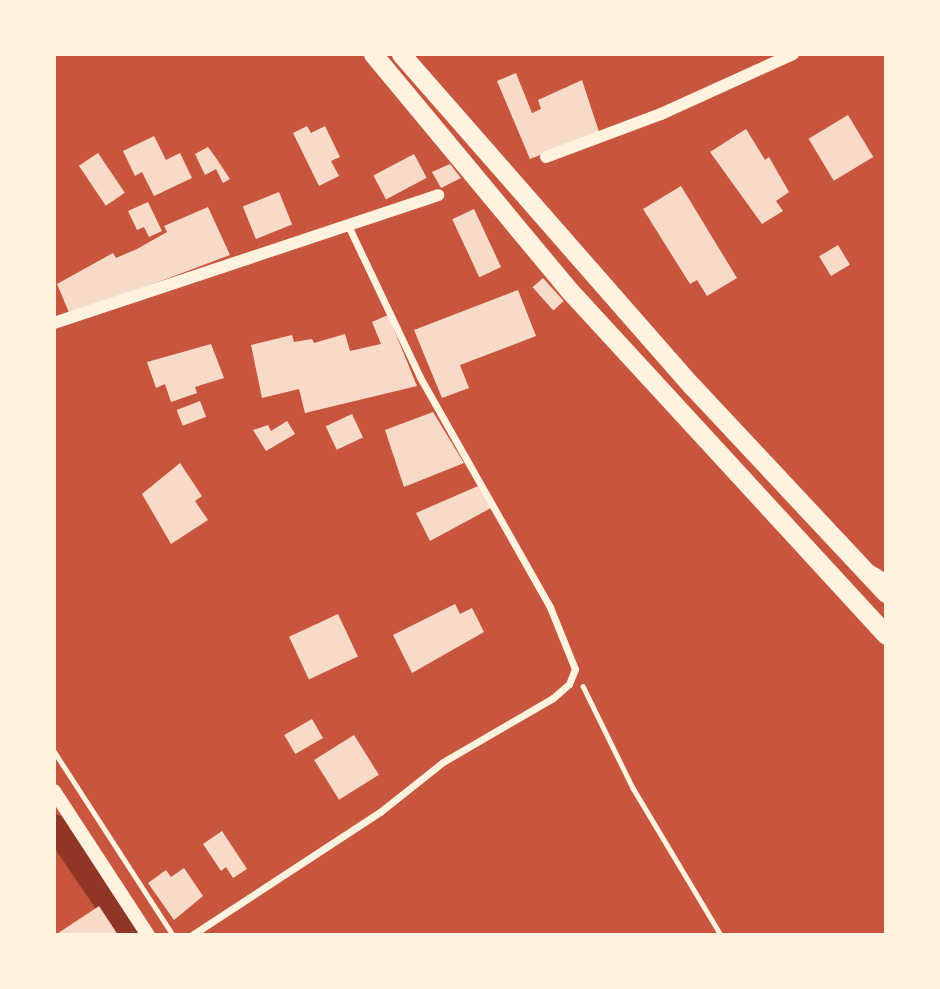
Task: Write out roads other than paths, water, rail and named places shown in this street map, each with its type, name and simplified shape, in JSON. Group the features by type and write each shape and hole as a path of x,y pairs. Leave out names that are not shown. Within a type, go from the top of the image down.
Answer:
{"highway":[{"path":"373,54 568,289 886,635"},
{"path":"401,54 692,386 886,593"}],"main road":[{"path":"54,791 148,935"}],"street":[{"path":"546,157 661,114 793,54"},
{"path":"54,323 191,280 347,223 438,195"},
{"path":"192,935 380,812 443,762 553,698 569,684 575,669 550,607 420,377 347,223"}],"lane":[{"path":"848,554 886,576"},
{"path":"862,610 886,644"}],"waterway":[{"path":"54,826 128,935"}]}
